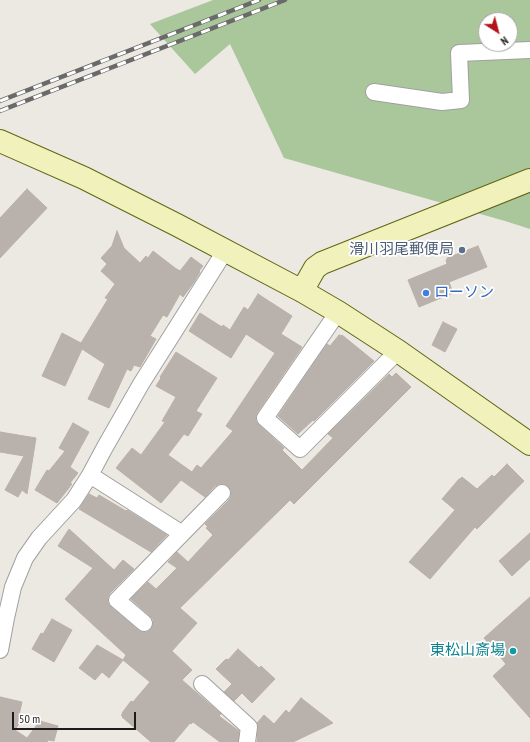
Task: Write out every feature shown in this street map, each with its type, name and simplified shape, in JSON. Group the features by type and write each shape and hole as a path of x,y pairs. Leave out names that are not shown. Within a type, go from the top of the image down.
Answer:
{"street":[{"path":"374,92 442,102 461,100 459,52 530,50"},
{"path":"1,142 84,178 302,291 338,312 398,351 530,444"},
{"path":"302,291 315,268 322,264 530,180"},
{"path":"0,650 13,587 25,558 40,538 74,500 90,476 104,447 141,384 225,251"},
{"path":"338,312 265,418 300,449 398,351"},
{"path":"90,476 181,533"},
{"path":"144,623 117,600 181,533 222,493"},
{"path":"202,684 249,728 247,742"}],"green space":[{"path":"213,0 530,0 530,229 284,158 230,44 195,74 150,24"}],"building":[{"path":"27,189 47,208 0,258 0,218"},
{"path":"117,231 124,248 140,263 146,256 148,258 153,251 180,271 191,257 203,266 183,297 180,294 167,317 163,315 150,336 156,339 140,367 134,365 131,371 127,369 109,408 88,399 105,364 82,349 65,386 42,376 62,333 81,343 108,299 105,298 115,284 101,271 107,264 101,258 112,246"},
{"path":"478,246 487,267 449,282 453,293 419,307 408,280 447,264 447,258"},
{"path":"258,294 292,316 281,334 302,347 257,413 256,421 284,448 282,450 302,470 333,438 328,434 389,374 392,377 396,373 411,387 294,504 290,500 180,608 197,623 172,651 192,670 182,680 221,714 219,716 239,731 238,742 220,742 193,722 191,724 190,723 174,742 151,742 121,715 131,701 133,702 150,682 123,660 126,655 65,599 93,568 58,546 69,529 114,570 123,560 134,569 110,593 108,603 138,630 147,632 151,629 153,619 131,599 148,582 156,589 177,568 168,562 177,552 188,562 213,535 206,528 208,527 205,524 229,500 231,491 228,486 220,484 215,486 205,497 181,480 161,503 116,468 132,448 141,455 165,422 162,421 176,397 156,386 176,352 217,378 196,411 202,414 188,436 184,434 168,455 192,472 197,465 201,468 233,431 226,426 275,353 246,334 231,358 189,331 200,313 222,327 223,325 230,330 244,307 248,310"},
{"path":"443,322 457,329 445,352 432,345"},
{"path":"339,335 342,335 374,361 314,421 313,420 298,434 278,416 327,344 330,346"},
{"path":"73,423 89,432 70,467 78,473 70,483 72,484 57,503 35,490 47,470 49,471 65,451 59,448"},
{"path":"0,432 36,438 27,494 22,490 18,497 5,490 24,456 0,452"},
{"path":"507,464 524,481 477,529 475,527 430,579 409,562 455,510 442,499 459,479 462,477 477,489 492,475 494,477"},
{"path":"89,494 97,498 99,495 126,511 127,510 167,535 151,552 79,509"},
{"path":"530,533 530,559 512,576 499,561"},
{"name":"東松山斎場","path":"530,597 530,718 493,676 506,664 484,638"},
{"path":"52,619 72,630 54,662 32,649 41,633 43,634"},
{"path":"97,645 123,660 109,678 102,672 95,680 79,668"},
{"path":"238,649 259,668 261,666 275,679 252,703 242,693 234,701 224,692 232,684 216,669 226,659 228,660"},
{"path":"0,697 22,702 19,715 23,717 15,730 27,738 40,721 58,726 54,741 0,742"},
{"path":"301,698 333,723 293,742 257,742 257,723 264,715 274,724 286,710 289,713"}],"railway":[{"path":"0,101 259,0"},
{"path":"0,111 285,0"}],"place":[{"name":"滑川羽尾郵便局","path":"462,250"},
{"name":"ローソン","path":"426,293"},
{"name":"東松山斎場","path":"513,651"}]}
